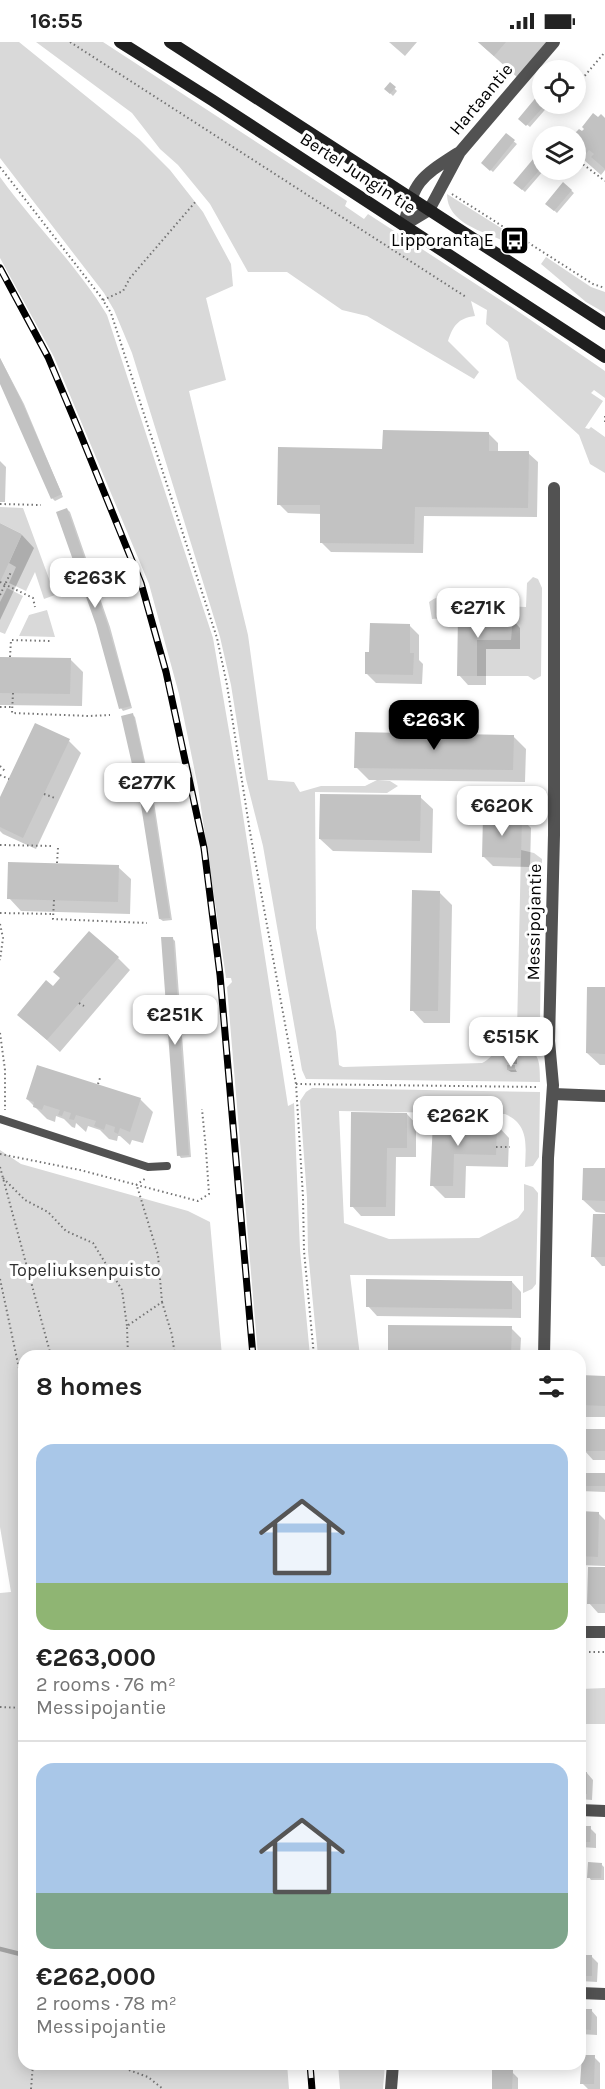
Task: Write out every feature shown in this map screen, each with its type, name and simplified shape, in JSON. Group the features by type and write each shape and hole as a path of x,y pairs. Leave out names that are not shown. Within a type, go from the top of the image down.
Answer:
{"main road":[{"name":"Bertel Jungin tie","path":"120,42 605,357"},
{"name":"Bertel Jungin tie","path":"170,42 605,324"}],"street":[{"name":"Hartaantie","path":"429,210 460,152 554,42"},
{"name":"Hartaantie","path":"404,225 410,198 419,182 428,173 460,152"},
{"path":"404,225 429,210"},
{"name":"Messipojantie","path":"544,1350 548,1158 553,1090 549,1041 554,824 554,488"},
{"path":"553,1090 605,1096"},
{"path":"586,1632 605,1632"},
{"path":"586,1810 605,1811"},
{"path":"586,1993 605,1994"},
{"path":"391,2089 393,2070"}],"lane":[{"path":"1,1119 148,1167 167,1166"}],"path":[{"path":"70,42 466,297"},
{"path":"586,74 605,52"},
{"path":"0,167 103,300 118,330 217,638 296,1084 304,1251 313,1350"},
{"path":"586,167 605,181"},
{"path":"452,194 593,284 605,288"},
{"path":"103,300 123,291 130,278 197,200"},
{"path":"605,416 605,425"},
{"path":"0,504 41,505"},
{"path":"0,595 10,572"},
{"path":"0,582 33,598 35,607"},
{"path":"10,657 10,640 50,641"},
{"path":"13,693 12,713 110,715"},
{"path":"0,707 12,707"},
{"path":"0,766 6,772"},
{"path":"0,775 9,779"},
{"path":"44,794 55,798"},
{"path":"0,845 53,846"},
{"path":"57,864 58,848"},
{"path":"54,900 53,919 147,923"},
{"path":"0,914 54,914"},
{"path":"0,924 3,938 0,960"},
{"path":"79,1003 84,1006"},
{"path":"0,1033 5,1070 5,1112 1,1119"},
{"path":"0,1069 5,1070"},
{"path":"98,1084 100,1078"},
{"path":"296,1084 553,1090"},
{"path":"0,1154 80,1170 198,1201 208,1194 202,1109"},
{"path":"496,1147 510,1148"},
{"path":"0,1167 49,1350"},
{"path":"3,1178 25,1200 48,1212 66,1231 93,1243 122,1290 128,1350"},
{"path":"136,1185 158,1255 162,1302 174,1350"},
{"path":"0,1279 18,1364"},
{"path":"127,1326 162,1302"},
{"path":"586,1652 605,1652"},
{"path":"0,1707 18,1708"},
{"path":"31,2089 33,2070"},
{"path":"129,2070 148,2077 163,2089"}],"green space":[{"path":"0,42 19,42 139,139 170,170 203,212 231,264 233,286 206,298 226,380 189,391 248,635 268,780 294,782 300,792 321,786 365,786 377,780 390,781 398,786 387,793 315,792 316,928 336,1032 339,1065 343,1067 482,1063 504,1045 514,1044 516,1048 517,1042 530,1049 537,1057 540,1082 306,1079 302,1070 263,846 246,779 231,685 220,637 132,353 114,310 104,293 0,158"},
{"path":"36,42 103,42 347,201 345,206 364,219 368,214 605,371 605,398 594,390 591,393 603,401 585,428 591,427 605,437 605,473 590,464 579,435 517,379 508,342 486,324 487,310 471,301 475,316 457,324 448,341 479,372 474,379 367,316 342,310 287,272 248,272 210,204 178,165 160,149 132,113"},
{"path":"0,177 69,262 107,315 213,638 288,1106 294,1103 300,1250 309,1350 257,1350 227,987 232,982 231,978 226,978 198,787 179,694 149,584 54,357 0,258"},
{"path":"447,194 509,233 504,241 467,225 459,219 449,204"},
{"path":"546,257 591,287 605,292 605,313 586,302 541,264"},
{"path":"0,507 23,508 55,595 44,599 35,572 26,591 9,583 16,567 9,563 22,534 0,523"},
{"path":"533,577 538,579 542,588 541,676 534,680 528,676 477,676 477,640 511,640 512,617 473,616 473,605 526,607 527,583"},
{"path":"7,588 23,596 5,634 0,632 0,602"},
{"path":"471,593 468,612 456,612 453,617 432,619 429,602 444,595"},
{"path":"47,610 55,637 19,636 29,615"},
{"path":"521,850 534,853 542,859 540,1023 536,1031 517,1031"},
{"path":"312,1088 540,1092 539,1157 533,1166 525,1167 525,1143 522,1129 513,1118 505,1114 339,1111 344,1223 389,1239 479,1238 518,1218 524,1210 524,1184 533,1187 538,1193 536,1284 532,1289 523,1293 523,1276 350,1275 359,1350 317,1350 308,1251 307,1198 300,1101"},
{"name":"Topeliuksenpuisto","path":"0,1150 21,1164 188,1211 210,1222 221,1350 18,1350 18,2070 287,2070 289,2089 0,2089 0,1593 11,1592 0,1527"},
{"path":"605,1688 605,1724 586,1724 586,1689"},
{"path":"338,2070 385,2070 383,2089 340,2089"}],"building":[{"path":"478,42 506,42 494,56"},
{"path":"390,82 396,87 390,94 384,89"},
{"path":"532,102 532,114 537,114 526,126 518,119"},
{"path":"593,113 598,117 601,114 605,118 605,169 591,157 594,154 589,150 586,154 586,126 583,126"},
{"path":"506,133 515,140 490,171 481,163"},
{"path":"532,160 532,179 522,190 513,183"},
{"path":"563,182 572,190 554,211 545,204"},
{"path":"0,358 62,494 51,499 0,384"},
{"path":"383,430 489,432 489,451 529,451 528,508 415,507 414,544 320,543 320,505 277,505 278,447 382,449"},
{"path":"67,508 107,623 131,706 119,709 96,625 56,512"},
{"path":"0,523 22,534 0,582"},
{"path":"458,616 512,617 511,640 477,640 477,676 457,676"},
{"path":"370,623 410,624 410,653 414,653 413,675 365,674 365,652 369,652"},
{"path":"0,657 71,658 70,694 0,693"},
{"path":"133,713 152,798 170,918 159,919 140,799 121,716"},
{"path":"35,723 70,739 23,838 0,827 0,797"},
{"path":"355,732 514,735 513,770 354,768"},
{"path":"320,794 421,795 420,841 319,839"},
{"path":"483,816 522,817 521,858 482,857"},
{"path":"8,862 119,865 118,902 7,899"},
{"path":"412,890 440,891 438,1011 410,1011"},
{"path":"89,931 119,957 47,1040 17,1015 46,980 53,986 60,978 53,972"},
{"path":"161,937 173,937 189,1155 177,1156"},
{"path":"587,987 605,987 605,1054 586,1053"},
{"path":"508,1049 515,1049 515,1062 508,1062"},
{"path":"37,1065 141,1098 130,1132 120,1128 118,1134 114,1132 115,1127 106,1124 104,1130 94,1126 96,1121 76,1115 74,1120 69,1119 71,1113 64,1111 62,1116 58,1115 60,1110 44,1105 42,1110 33,1107 34,1102 26,1099"},
{"path":"507,1065 515,1065 515,1070 507,1070"},
{"path":"351,1112 407,1113 407,1148 387,1148 386,1207 350,1207"},
{"path":"433,1121 497,1124 496,1155 454,1154 453,1186 430,1186"},
{"path":"583,1168 605,1168 605,1201 582,1200"},
{"path":"593,1214 605,1214 605,1257 591,1257"},
{"path":"366,1279 512,1281 512,1309 366,1307"},
{"path":"388,1325 512,1326 511,1350 388,1350"},
{"path":"586,1375 605,1376 605,1406 586,1405"},
{"path":"586,1429 605,1429 605,1451 586,1451"},
{"path":"586,1473 605,1473 605,1486 586,1486"},
{"path":"586,1511 599,1512 598,1557 586,1556"},
{"path":"588,1567 605,1567 605,1604 587,1604"},
{"path":"586,1826 591,1826 590,1842 586,1842"},
{"path":"588,1862 602,1863 601,1878 587,1878"},
{"path":"586,1955 592,1955 592,1976 586,1976"},
{"path":"586,2009 592,2009 591,2030 586,2030"},
{"path":"586,2055 595,2055 594,2084 580,2084 581,2070 586,2070"},
{"path":"492,2070 513,2070 512,2089 492,2089"}],"waterway":[{"path":"0,1949 18,1954"}],"railway":[{"path":"0,268 48,357 80,433 141,583 166,672 204,848 220,975 252,1350"},
{"path":"310,2070 312,2089"}],"place":[{"name":"Lipporanta E","path":"515,240"}]}
